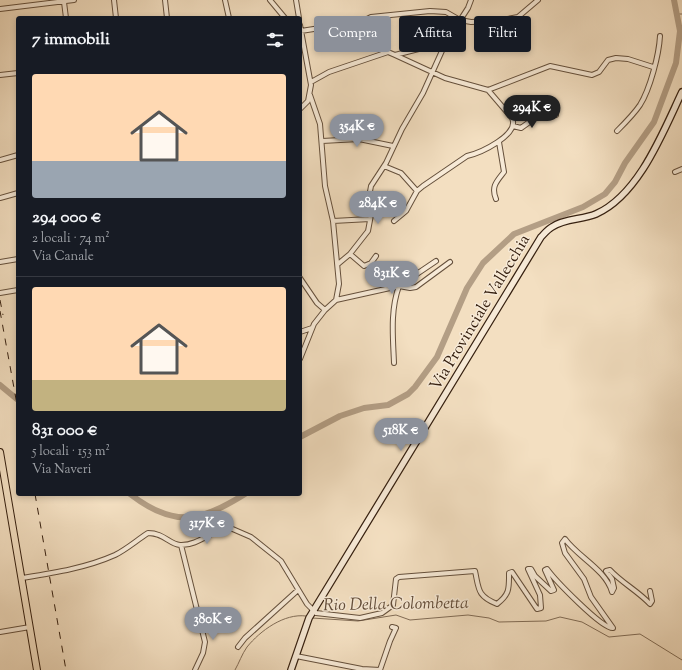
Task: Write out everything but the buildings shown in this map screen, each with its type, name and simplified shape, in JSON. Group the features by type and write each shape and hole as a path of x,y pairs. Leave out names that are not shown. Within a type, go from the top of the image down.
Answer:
{"main road":[{"name":"Via Provinciale Vallecchia","path":"291,670 313,612 541,238 552,227 567,221 596,214 611,204 627,189 646,164 682,92"},
{"path":"0,456 37,670"}],"street":[{"path":"0,9 74,0"},
{"path":"114,0 116,16"},
{"path":"165,0 167,16"},
{"path":"225,0 229,16"},
{"path":"270,0 283,16"},
{"path":"296,0 299,16"},
{"path":"462,16 471,0"},
{"path":"466,21 476,22 515,18 538,0"},
{"path":"66,16 67,1"},
{"path":"381,16 430,11 446,12 453,16"},
{"path":"302,31 314,29"},
{"path":"302,36 311,82 308,101 302,107"},
{"path":"618,131 640,104 660,48 660,36"},
{"path":"311,82 329,72 388,52 461,83 488,90 512,118 512,130 499,142 467,156 417,191 406,211 394,221"},
{"path":"395,54 404,52"},
{"path":"338,264 350,254 368,231 370,218 370,191 375,178 384,166 393,146 433,72 442,52"},
{"path":"488,90 550,66 592,75 599,72 608,60 616,58 628,59 653,67"},
{"path":"0,75 16,73"},
{"path":"310,95 318,117 322,140 325,186 333,221 339,284 336,300"},
{"path":"513,126 521,128 535,118 556,115"},
{"path":"322,140 359,139 393,146"},
{"path":"496,199 494,187 504,172 499,142"},
{"path":"0,160 16,156"},
{"path":"384,166 401,173 417,191"},
{"path":"675,172 682,170"},
{"path":"0,198 16,194"},
{"path":"333,221 370,218"},
{"path":"350,254 364,266 371,262 376,256"},
{"path":"0,262 16,259"},
{"path":"302,354 312,332 312,328 325,310 336,300 399,286 436,261"},
{"path":"399,286 410,288 416,287 450,262"},
{"path":"302,281 317,302 325,310"},
{"path":"394,363 394,309 399,286"},
{"path":"0,293 16,290"},
{"path":"302,331 312,328"},
{"path":"22,578 66,570 108,558 123,551 148,533 161,534 174,543 181,545 208,536 223,528 234,528 251,537 281,561 313,612 320,614 360,618 390,609 393,605 396,579 399,577 475,571 478,592 487,600 497,604 503,599 510,588 509,573 512,572 537,609 541,608 540,595 528,569 531,569 535,576 551,591 554,590 545,570 547,569 588,612 612,629 613,626 591,597 584,579 565,553 562,543 565,539 571,547 609,582 612,592 614,588 612,579 606,571 610,570 620,581 632,590 639,593 650,604 652,601 650,591"},
{"path":"181,545 205,642 203,653 195,670"},
{"path":"238,647 245,638 298,590"},
{"path":"0,632 30,627"},
{"path":"296,656 351,668 380,670 396,628 392,627"}],"waterway":[{"path":"302,436 340,416 364,408 388,405 408,394 437,357 467,288 483,263 514,234 583,207 605,194 615,182 625,163 654,122 676,63 680,31 674,0"},
{"path":"677,14 682,14"},
{"path":"0,385 16,398"},
{"path":"133,496 160,512 174,516 187,517 214,511 241,496"},
{"name":"Rio Della Colombetta","path":"312,618 358,621 396,615 410,620 468,615 489,618 499,622 546,621 560,617 582,622 609,637 640,634 682,660"},
{"name":"Rio Della Colombetta","path":"235,670 247,647 266,629 289,617 306,616"}],"railway":[{"path":"0,300 3,315"},
{"path":"0,311 16,399"},
{"path":"35,496 66,670"}]}
